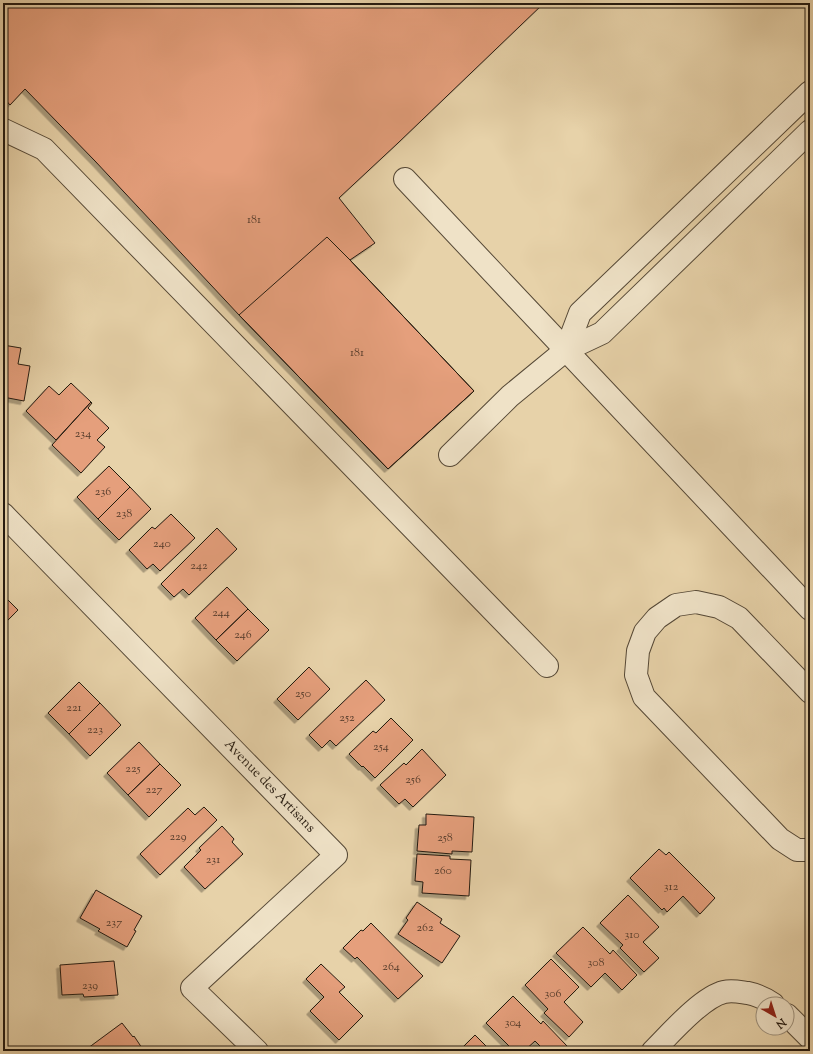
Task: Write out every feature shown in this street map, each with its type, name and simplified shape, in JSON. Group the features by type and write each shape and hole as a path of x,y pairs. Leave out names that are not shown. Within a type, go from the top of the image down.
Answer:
{"street":[{"path":"566,350 580,313 810,92"},
{"path":"3,130 44,149 547,666"},
{"path":"450,455 510,396 566,350 602,333 810,131"},
{"path":"405,179 810,609"},
{"name":"Avenue des Artisans","path":"3,514 336,855 192,988 257,1051"},
{"path":"810,692 739,618 720,608 696,602 676,605 657,618 645,632 638,651 636,675 644,697 780,839 797,850 810,850"},
{"path":"653,1051 696,1009 708,1000 723,992 738,991 757,996"},
{"path":"795,1023 810,1038"}],"building":[{"path":"3,3 544,3 339,198 375,243 350,260 474,391 388,469 239,315 95,161 25,89 10,105 3,97"},
{"path":"327,237 474,391 388,469 239,315"},
{"path":"3,345 21,348 18,364 30,366 24,401 3,397"},
{"path":"71,383 91,402 56,440 26,411 49,386 59,395"},
{"path":"91,402 92,403 88,408 109,428 97,440 105,447 81,473 52,445"},
{"path":"109,466 130,487 98,519 77,497"},
{"path":"130,487 151,509 119,540 98,519"},
{"path":"171,514 195,538 160,571 153,564 147,569 129,550 152,527 155,529"},
{"path":"217,528 237,549 189,595 183,589 174,597 161,584"},
{"path":"227,587 248,609 216,640 195,618"},
{"path":"3,595 18,610 3,625"},
{"path":"248,609 269,630 237,661 216,640"},
{"path":"309,667 330,689 298,720 277,699"},
{"path":"366,680 385,700 336,746 330,740 322,748 309,735"},
{"path":"79,682 100,703 69,734 48,713"},
{"path":"100,703 121,725 90,756 69,734"},
{"path":"391,718 413,740 375,778 349,754 373,731 376,733"},
{"path":"139,742 160,764 128,795 107,773"},
{"path":"422,749 446,775 413,807 405,799 399,804 380,785 404,763 406,765"},
{"path":"160,764 181,785 149,817 128,795"},
{"path":"204,807 217,820 160,875 140,854 188,808 195,815"},
{"path":"426,814 474,817 472,852 452,851 452,854 417,851 419,825 426,825"},
{"path":"222,826 234,839 232,842 243,854 205,889 184,867 201,850 199,848"},
{"path":"659,849 666,855 669,852 715,898 700,914 683,896 667,912 664,908 662,910 630,878"},
{"path":"417,854 450,856 450,859 471,860 469,896 422,893 423,882 415,881"},
{"path":"96,890 142,916 127,947 98,931 100,929 80,918"},
{"path":"628,895 659,927 643,942 659,958 644,972 620,948 623,945 600,923"},
{"path":"417,902 442,919 440,923 460,936 442,963 398,934 408,920 406,918"},
{"path":"371,923 423,976 398,999 357,957 355,959 343,948 361,930 363,931"},
{"path":"583,927 610,954 613,950 637,975 622,990 605,973 591,987 556,953"},
{"path":"551,959 579,987 564,1002 583,1022 569,1037 544,1013 548,1009 525,985"},
{"path":"114,961 118,995 84,997 83,994 62,995 60,965"},
{"path":"321,964 345,987 339,992 363,1016 339,1040 310,1011 324,997 306,979"},
{"path":"513,996 541,1024 543,1021 567,1046 561,1051 545,1051 535,1041 524,1051 514,1051 486,1023"},
{"path":"122,1023 133,1037 134,1036 142,1048 138,1051 84,1051"},
{"path":"475,1035 491,1051 459,1051"}]}
